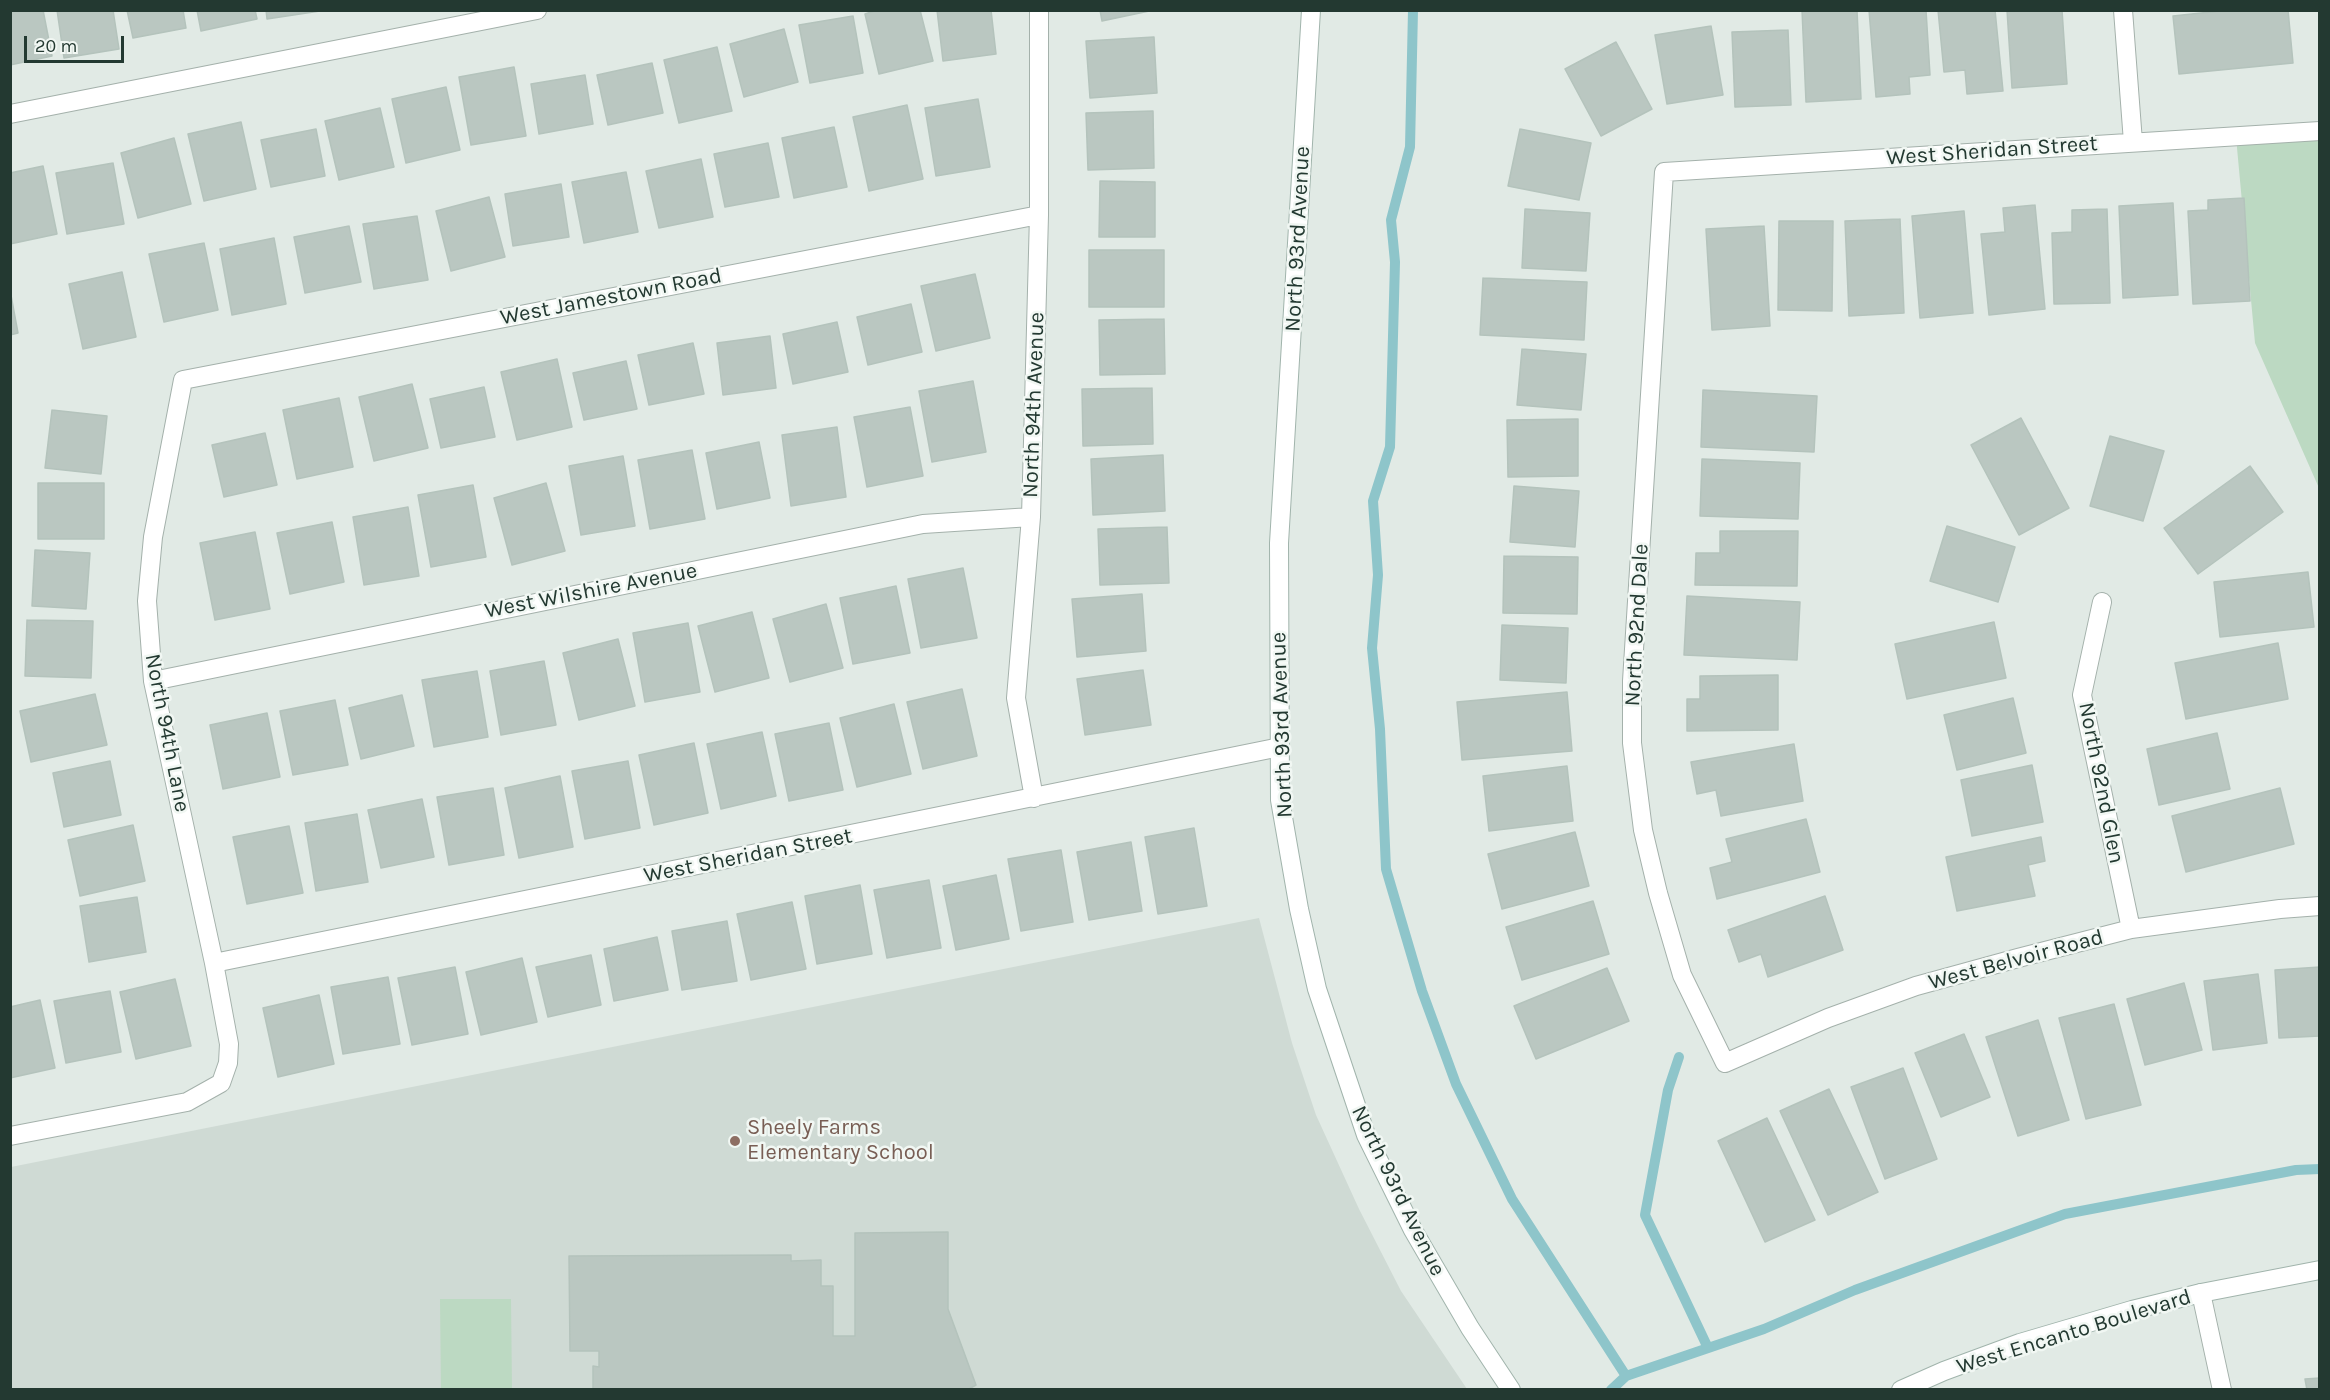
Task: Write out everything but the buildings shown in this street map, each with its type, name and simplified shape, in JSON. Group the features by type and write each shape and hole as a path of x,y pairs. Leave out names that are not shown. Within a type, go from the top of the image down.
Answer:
{"street":[{"path":"10,114 537,10"},
{"name":"North 94th Avenue","path":"1034,798 1016,698 1031,517 1039,215 1039,10"},
{"name":"North 93rd Avenue","path":"1311,10 1279,543 1280,800 1299,909 1317,989 1366,1135 1413,1230 1470,1328 1511,1389"},
{"path":"2123,10 2133,142"},
{"name":"West Sheridan Street","path":"1664,172 2319,130"},
{"name":"North 92nd Dale","path":"1664,172 1632,681 1632,743 1644,830 1658,893 1682,975 1725,1063"},
{"name":"West Jamestown Road","path":"183,380 1039,215"},
{"name":"North 94th Lane","path":"10,1136 187,1102 221,1083 228,1063 229,1044 214,963 153,681 147,601 153,537 183,380"},
{"name":"West Wilshire Avenue","path":"153,681 923,524 1031,517"},
{"name":"North 92nd Glen","path":"2102,602 2082,695 2131,929"},
{"name":"West Sheridan Street","path":"214,963 1280,747"},
{"name":"West Belvoir Road","path":"1725,1063 1828,1018 1916,986 2131,929 2319,906"},
{"name":"West Encanto Boulevard","path":"1902,1389 2020,1343 2132,1310 2201,1293 2319,1270"},
{"path":"2201,1293 2222,1389"}],"shaded area":[{"name":"Sheely Farms Elementary School","path":"1259,918 1292,1043 1316,1115 1359,1209 1401,1291 1467,1389 11,1390 11,1167"}],"green space":[{"path":"2319,131 2319,488 2255,343 2236,137"},
{"path":"440,1299 511,1299 512,1389 441,1389"}],"waterway":[{"path":"1413,10 1410,147 1391,220 1395,262 1390,447 1373,501 1378,575 1372,648 1380,729 1386,869 1422,991 1456,1084 1512,1199 1626,1376"},
{"path":"1679,1057 1668,1090 1645,1215 1708,1348"},
{"path":"1611,1390 1626,1376 1764,1329 1855,1290 2065,1214 2296,1170 2320,1169"}],"place":[{"name":"Sheely Farms Elementary School","path":"735,1141"}]}
